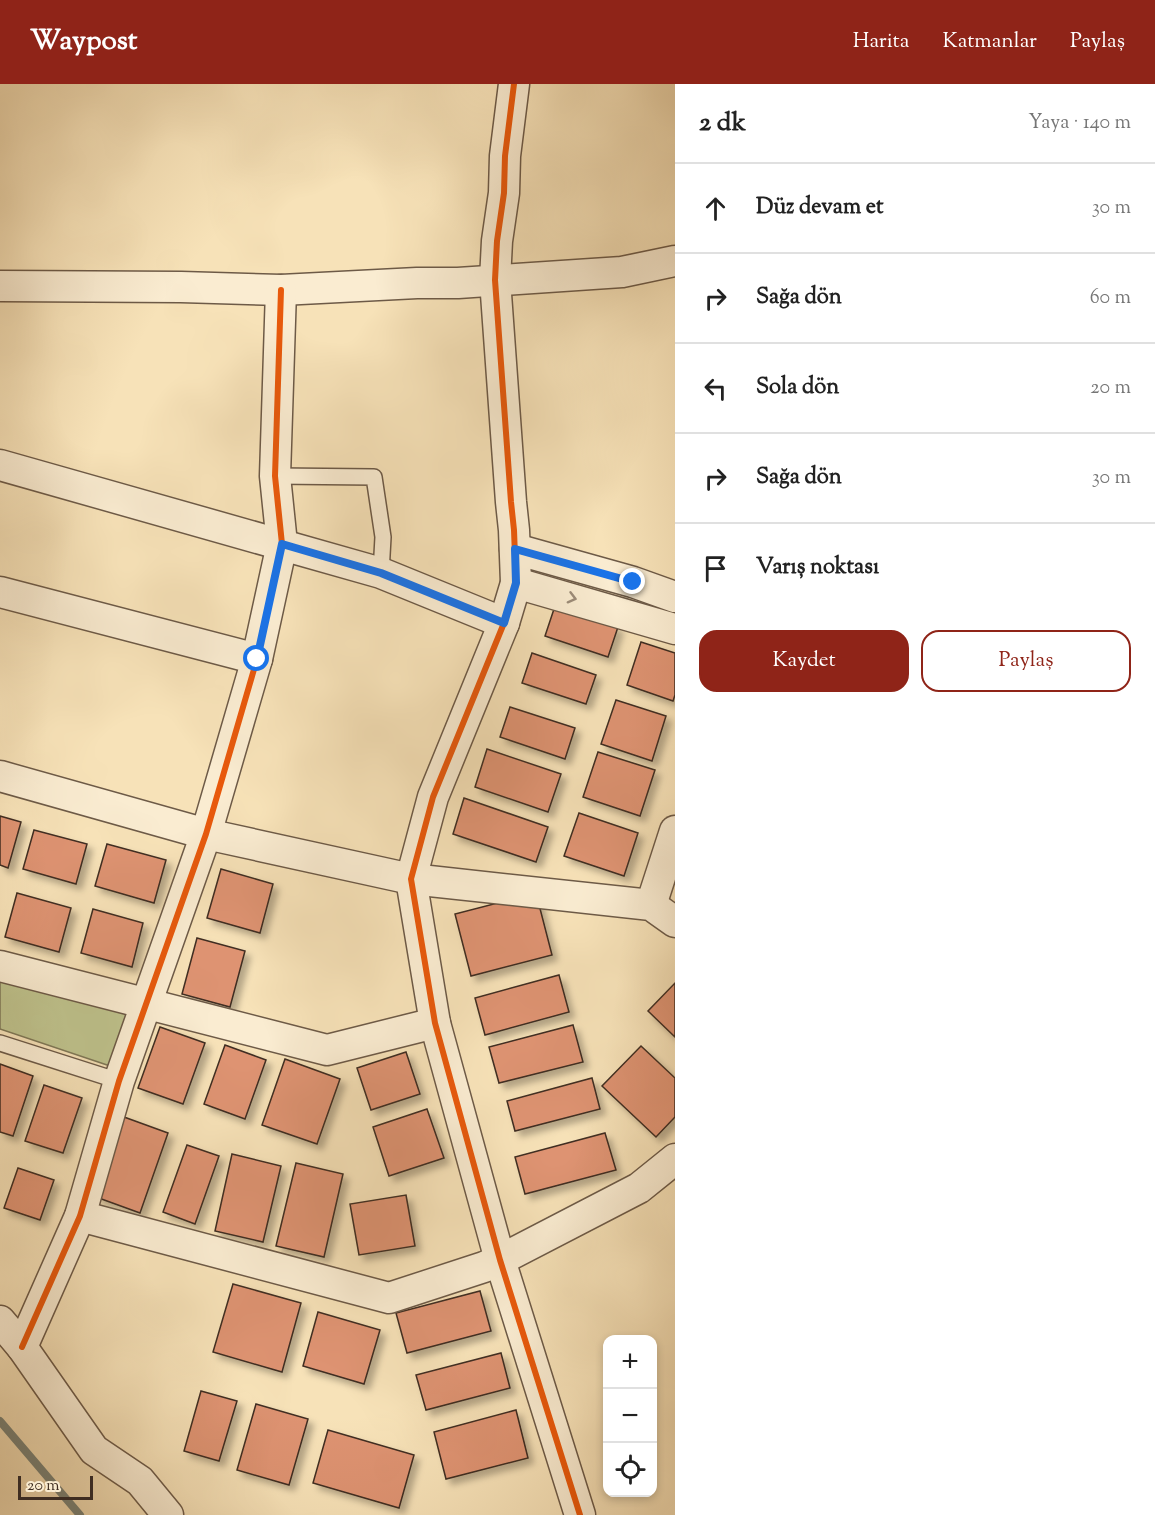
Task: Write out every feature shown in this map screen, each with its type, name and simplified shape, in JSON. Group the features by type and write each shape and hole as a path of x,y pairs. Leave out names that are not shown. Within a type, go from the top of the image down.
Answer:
{"street":[{"path":"514,84 505,156 504,194 497,241 495,280 516,583 504,623 433,797 411,879 435,1023 500,1260 580,1515"},
{"path":"0,286 281,290 458,283 622,272 675,261"},
{"path":"22,1347 80,1216 119,1081 206,834 257,659 282,544 275,476 281,290"},
{"path":"0,465 381,573 504,623"},
{"path":"515,549 633,582 675,597"},
{"path":"516,583 675,629"},
{"path":"0,592 257,659"},
{"path":"0,776 206,834 411,879 651,905 675,922"},
{"path":"651,905 675,831"},
{"path":"0,966 327,1050 435,1023"},
{"path":"80,1216 389,1298 500,1260 639,1188 675,1159"},
{"path":"0,1321 22,1347 94,1450 140,1481 168,1515"}],"lane":[{"path":"275,476 374,477 383,537 381,573"},
{"path":"0,1043 119,1081"}],"green space":[{"path":"0,981 132,1014 113,1067 0,1029"}],"building":[{"path":"555,606 618,627 608,657 545,636"},
{"path":"641,642 675,653 673,701 627,685"},
{"path":"532,653 596,675 586,704 522,683"},
{"path":"616,700 666,716 652,761 601,744"},
{"path":"510,707 575,728 565,759 500,737"},
{"path":"487,749 561,774 548,812 475,787"},
{"path":"598,752 655,770 640,816 583,797"},
{"path":"464,798 548,827 536,862 453,834"},
{"path":"579,813 638,833 624,876 564,856"},
{"path":"0,816 21,822 8,868 0,865"},
{"path":"34,830 87,844 76,884 23,869"},
{"path":"107,844 166,860 154,903 95,886"},
{"path":"221,869 273,884 260,933 207,918"},
{"path":"17,893 71,908 59,952 5,937"},
{"path":"536,893 552,955 471,976 455,914"},
{"path":"93,909 143,923 132,967 81,953"},
{"path":"197,938 245,951 230,1007 182,994"},
{"path":"559,975 569,1012 485,1035 475,998"},
{"path":"675,983 675,1037 648,1011"},
{"path":"573,1025 583,1062 499,1083 489,1047"},
{"path":"160,1027 205,1043 183,1104 138,1088"},
{"path":"225,1045 266,1060 245,1119 204,1104"},
{"path":"641,1046 675,1078 675,1117 656,1137 602,1086"},
{"path":"406,1052 420,1094 371,1110 357,1068"},
{"path":"285,1059 340,1079 317,1144 262,1125"},
{"path":"0,1064 33,1076 13,1136 0,1132"},
{"path":"592,1078 600,1109 515,1131 507,1101"},
{"path":"44,1085 82,1098 63,1153 25,1141"},
{"path":"427,1109 444,1158 389,1176 373,1127"},
{"path":"124,1117 168,1133 140,1213 96,1197"},
{"path":"605,1133 616,1170 525,1194 515,1157"},
{"path":"187,1145 219,1156 195,1224 163,1212"},
{"path":"232,1154 281,1166 263,1242 215,1231"},
{"path":"296,1163 343,1174 324,1257 276,1246"},
{"path":"18,1168 54,1180 40,1220 4,1208"},
{"path":"406,1195 415,1246 359,1255 350,1204"},
{"path":"233,1284 301,1303 282,1372 213,1352"},
{"path":"480,1291 491,1331 407,1353 396,1313"},
{"path":"318,1312 380,1330 364,1384 303,1366"},
{"path":"501,1353 510,1388 426,1410 416,1375"},
{"path":"201,1391 237,1401 219,1461 184,1451"},
{"path":"256,1404 308,1419 289,1485 237,1470"},
{"path":"516,1410 528,1458 446,1479 434,1432"},
{"path":"328,1430 414,1455 399,1508 313,1483"}],"waterway":[{"path":"0,1421 80,1515"}],"cycle path":[{"path":"514,84 505,156 504,193 497,241 495,280 516,583 504,623 433,797 411,879 435,1023 500,1260 580,1515"},
{"path":"22,1347 80,1216 119,1081 206,834 257,659 282,544 275,476 281,290"}],"route":[{"path":"257,659 282,544 381,573 504,623 516,583 515,549 633,582"}]}
